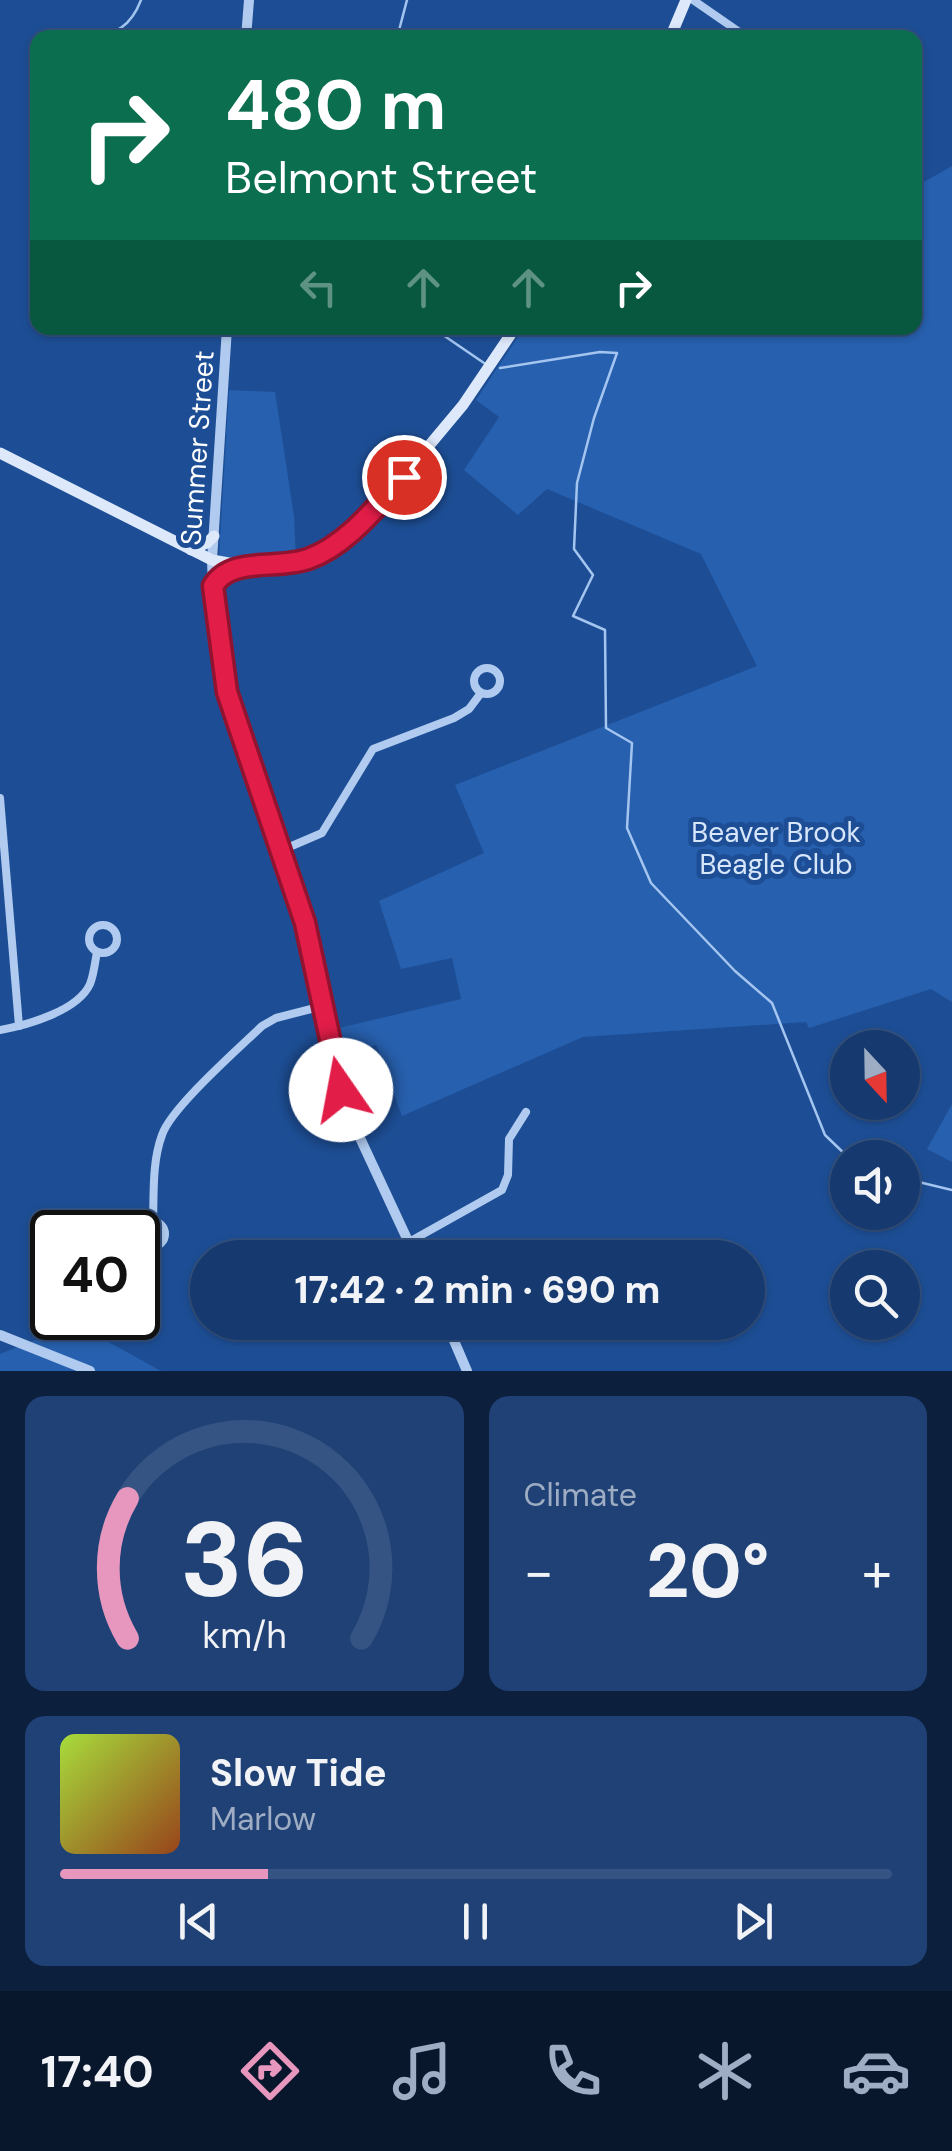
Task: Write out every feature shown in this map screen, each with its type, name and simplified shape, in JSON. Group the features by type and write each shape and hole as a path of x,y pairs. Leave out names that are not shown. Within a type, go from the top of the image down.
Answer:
{"main road":[{"path":"674,30 689,0"},
{"path":"0,453 212,560 238,566 274,566 307,560 351,531 392,490 450,420 510,335"},
{"path":"191,550 214,536"},
{"path":"213,586 218,578 238,566"}],"street":[{"path":"247,30 250,0"},
{"path":"689,0 736,30"},
{"name":"Summer Street","path":"227,335 212,560 227,692 305,923 347,1110 407,1240"},
{"path":"280,850 322,833 374,749 454,718 469,709 481,693"},
{"path":"0,798 4,894 20,1026"},
{"path":"0,1030 20,1026 81,996 90,985 98,952"},
{"path":"153,1210 157,1156 169,1120 262,1026 276,1018 323,1006"},
{"path":"412,1240 502,1190 508,1175 509,1140 526,1112"},
{"path":"0,1335 90,1371"},
{"path":"454,1340 467,1371"}],"green space":[{"name":"Beaver Brook Beagle Club","path":"952,166 952,1002 931,989 809,1028 806,1022 583,1037 402,1116 376,1045 341,1057 335,1029 461,999 452,958 401,969 379,901 484,853 455,785 757,666 701,554 547,489 518,515 464,470 499,417 476,400 519,335 922,335 922,183"},
{"path":"229,390 275,392 294,516 296,559 262,563 219,556"},
{"path":"952,1104 952,1162 927,1149"},
{"path":"35,1340 105,1340 161,1371 0,1371 0,1354"}],"waterway":[{"path":"116,30 132,16 141,0"},
{"path":"399,30 407,0"},
{"path":"443,335 484,363"},
{"path":"500,368 600,352 617,353 577,483 574,549 593,575 573,616 605,630 606,728 632,743 627,828 651,883 735,971 772,1003 830,1140"},
{"path":"920,1182 952,1190"}],"route":[{"path":"341,1090 305,923 227,692 213,586 218,578 238,566 286,565 317,556 351,531 404,477"}]}
